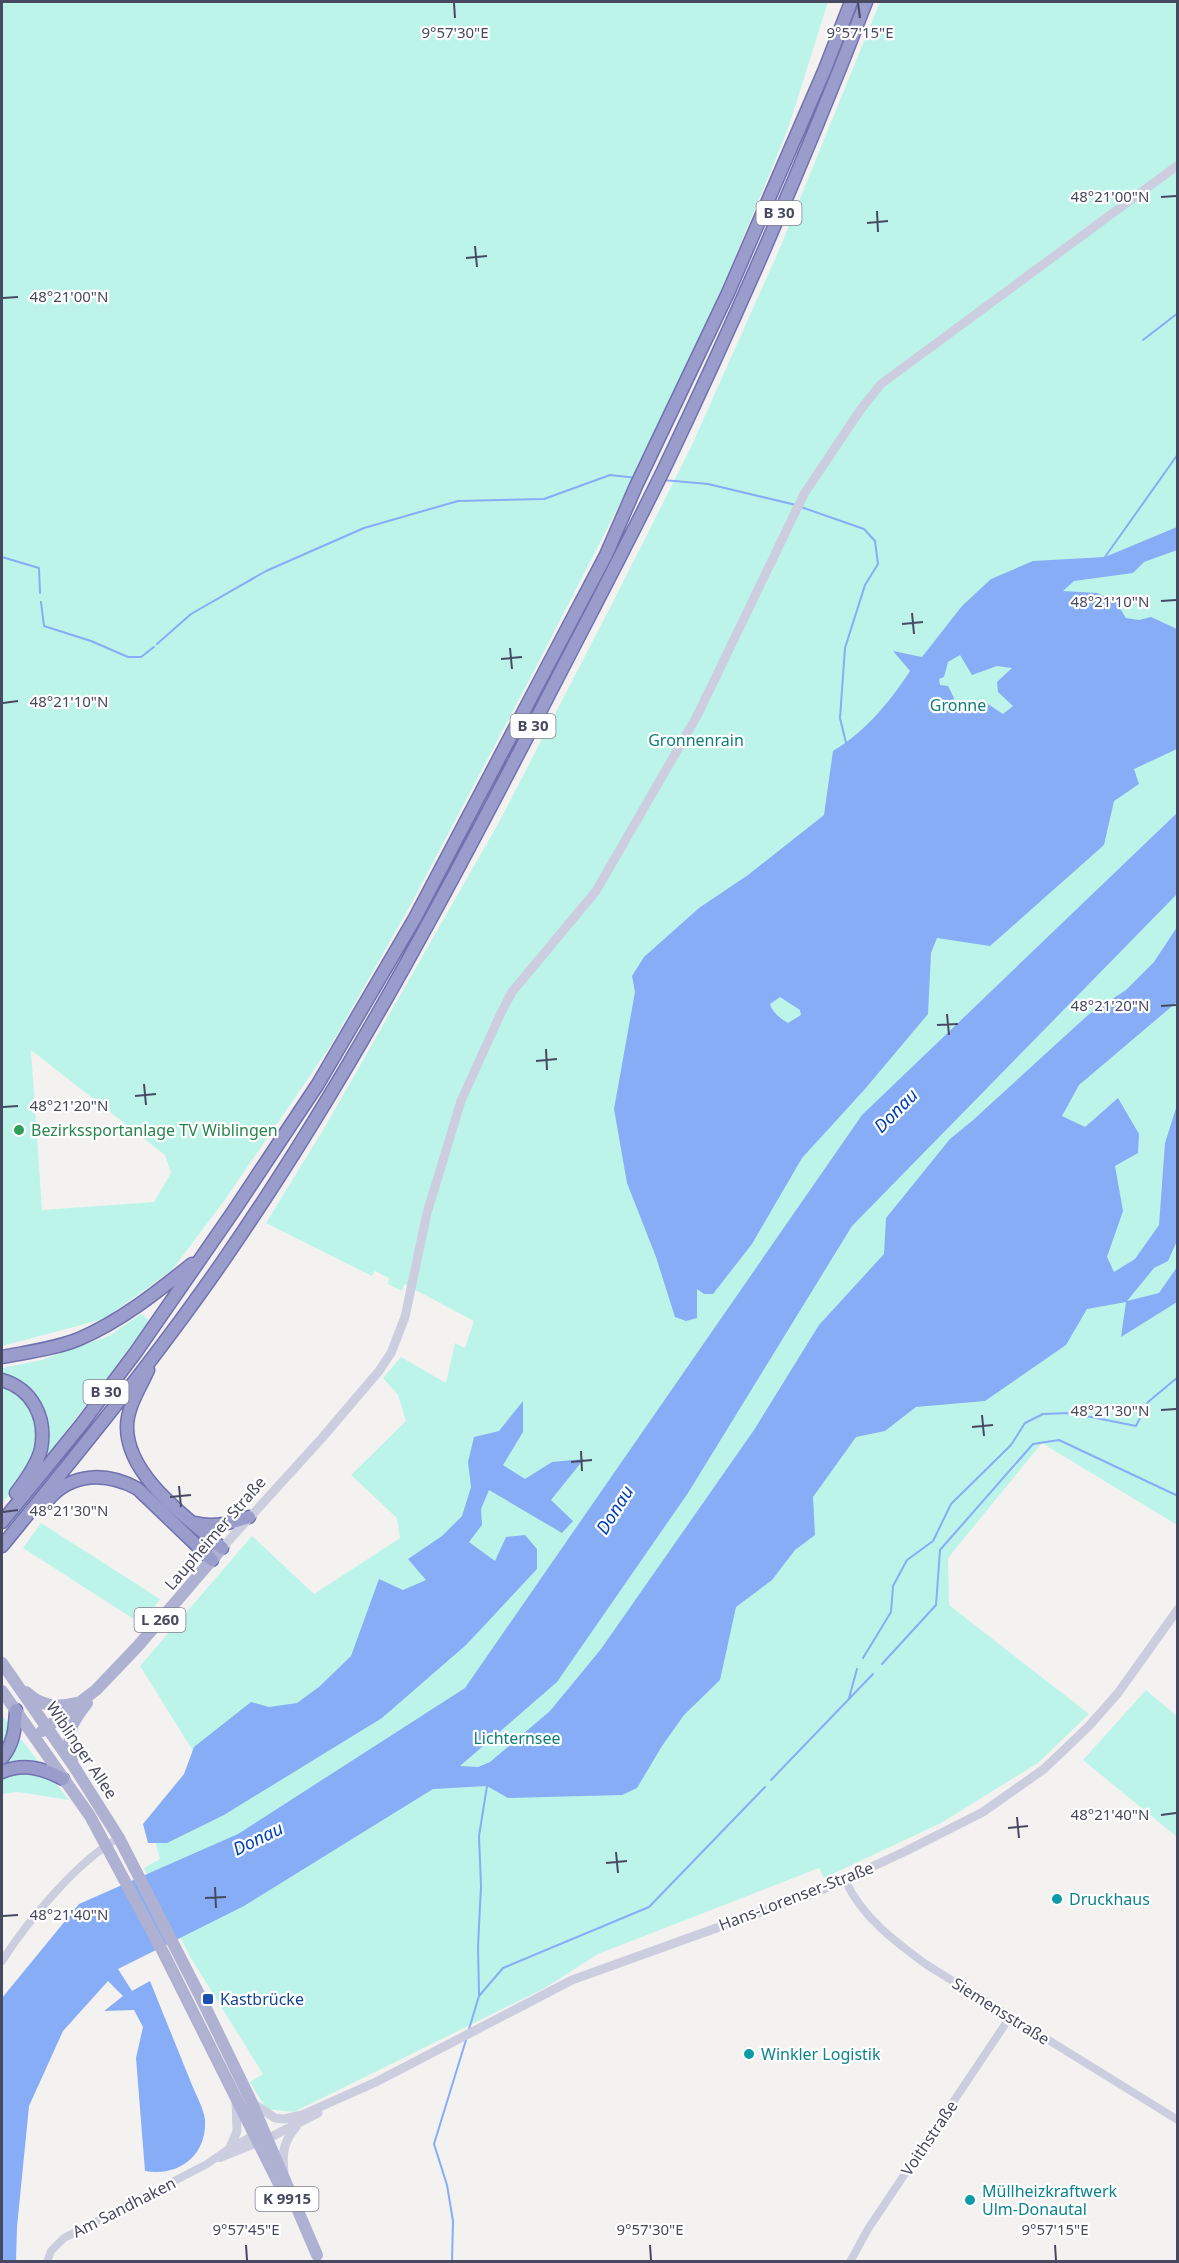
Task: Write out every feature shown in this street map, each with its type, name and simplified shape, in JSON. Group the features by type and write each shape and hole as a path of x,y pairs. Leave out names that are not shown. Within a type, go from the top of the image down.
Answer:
{"highway":[{"name":"B 30","path":"2,1521 68,1441 136,1352 318,1084 409,928 606,555 636,486 671,416 797,133 851,2"},
{"name":"B 30","path":"2,1546 92,1436 219,1266 269,1192 409,960 493,806 675,445 811,142 866,2"},
{"path":"2,1357 59,1345 111,1324 165,1286 202,1255"},
{"path":"159,1348 133,1401 127,1427 129,1441 137,1465 144,1475 222,1548"},
{"path":"2,1380 24,1391 35,1404 42,1422 41,1450 30,1474 11,1500 2,1521"},
{"path":"26,1517 39,1510 64,1485 77,1480 108,1477 123,1481 138,1489 213,1560"},
{"path":"194,1523 207,1526 220,1525 249,1517"},
{"path":"2,1758 14,1734 16,1710"},
{"path":"2,1772 15,1767 38,1767 63,1779"}],"main road":[{"name":"Laupheimer Straße","path":"34,1737 96,1690 222,1548"},
{"name":"Wiblinger Allee","path":"2,1663 73,1765 119,1838 251,2101"},
{"name":"L 260","path":"15,1682 31,1696 47,1705 58,1707 80,1702"},
{"path":"73,1765 68,1737 70,1728 96,1690"},
{"name":"Wiblinger Allee","path":"2,1691 72,1790 105,1845"},
{"name":"K 9915","path":"105,1845 163,1952 235,2097 285,2178 319,2258"},
{"name":"K 9915","path":"251,2101 261,2137 319,2258"}],"street":[{"name":"Laupheimer Straße","path":"222,1548 309,1453 379,1371 400,1333 427,1213 460,1101 500,1015 512,992 596,891 632,832 697,716 801,499 861,409 881,384 1178,165"},
{"name":"Hans-Lorenser-Straße","path":"261,2137 299,2124 476,2028 572,1980 845,1880 983,1812 1044,1769 1106,1708 1178,1609"},
{"path":"2,1961 36,1914 90,1858 105,1845 119,1838"},
{"name":"Siemensstraße","path":"845,1880 851,1893 872,1920 896,1942 1178,2120"},
{"name":"Voithstraße","path":"850,2262 868,2229 1010,2016"},
{"name":"Hans-Lorenser-Straße","path":"251,2101 268,2115 284,2119 302,2115 350,2095"},
{"path":"230,2148 237,2131 238,2115 235,2097"},
{"path":"285,2178 284,2147 287,2137 299,2124"},
{"name":"Am Sandhaken","path":"210,2162 230,2148 261,2137"},
{"name":"Am Sandhaken","path":"47,2262 51,2251 64,2238 261,2137"}],"green space":[{"path":"2,2 828,2 788,129 688,371 410,906 331,1045 224,1201 172,1270 104,1319 2,1346","holes":["31,1050 165,1155 171,1173 154,1202 42,1210"]},
{"path":"880,2 1177,2 1177,1525 1042,1443 948,1558 949,1605 1089,1714 1038,1763 941,1823 824,1878 819,1868 598,1954 545,1988 294,2112 266,2109 250,2082 263,2074 192,1960 144,1868 160,1859 149,1817 198,1759 140,1666 252,1536 314,1594 400,1538 397,1518 351,1475 406,1421 398,1395 383,1378 401,1357 446,1383 455,1343 465,1348 474,1321 404,1284 402,1291 388,1284 389,1278 375,1271 372,1276 266,1223 326,1125 498,824 691,447 779,250"},
{"path":"141,1314 150,1321 51,1451 29,1470 2,1504 2,1368 42,1360 109,1336"},
{"path":"41,1523 160,1599 143,1625 23,1548"},
{"path":"1146,1690 1177,1716 1177,1837 1083,1760"},
{"path":"2,1715 69,1800 18,1792 2,1794"}],"water":[{"name":"Gronne","path":"1177,527 1177,550 1144,562 1133,573 1074,581 1063,591 1097,593 1116,602 1126,618 1139,620 1151,617 1177,629 1177,749 1134,769 1139,784 1114,801 1104,845 990,946 937,938 931,953 928,1014 865,1089 802,1158 752,1244 713,1294 704,1294 697,1289 697,1318 686,1321 675,1317 656,1257 627,1183 614,1109 635,992 632,976 644,957 699,908 748,875 824,815 833,751 856,735 876,716 910,671 893,651 922,657 962,606 991,579 1033,561 1105,557","holes":["960,655 972,675 997,666 1012,668 997,682 998,692 1013,706 1003,714 982,700 965,708 952,706 954,698 948,686 940,685 939,679 944,677 948,662","780,997 800,1010 801,1015 788,1023 780,1017 770,1004"]},
{"name":"Donau","path":"1177,813 1177,894 852,1226 688,1493 557,1682 460,1766 478,1767 490,1762 550,1711 601,1649 754,1430 819,1325 884,1254 886,1218 950,1139 1088,1015 1126,990 1154,962 1177,927 1177,1002 1079,1085 1062,1116 1085,1127 1118,1098 1139,1134 1138,1153 1115,1166 1123,1211 1107,1257 1114,1272 1135,1259 1159,1225 1165,1143 1177,1105 1177,1241 1168,1261 1154,1268 1127,1301 1159,1293 1177,1267 1177,1302 1121,1337 1126,1302 1087,1309 1066,1345 985,1401 916,1407 885,1431 856,1437 813,1497 815,1535 795,1550 772,1580 736,1607 720,1680 684,1715 637,1788 622,1795 508,1798 487,1786 433,1789 244,1906 118,1969 132,1991 150,1981 203,2111 205,2120 201,2144 196,2154 179,2167 169,2171 145,2171 136,2058 143,2027 134,2010 104,2011 123,1996 108,1981 63,2031 29,2106 17,2227 16,2261 2,2262 2,1998 79,1904 238,1834 465,1688 862,1115"},
{"path":"523,1401 523,1432 503,1465 525,1479 552,1462 584,1459 551,1500 573,1521 562,1533 489,1490 481,1509 482,1525 469,1542 495,1561 506,1537 525,1535 537,1549 537,1569 466,1645 382,1718 224,1815 167,1843 148,1843 143,1824 184,1774 194,1747 251,1702 269,1707 297,1703 319,1687 351,1656 379,1579 403,1590 426,1580 408,1559 442,1536 462,1516 471,1487 468,1462 474,1437 499,1431"}],"waterway":[{"path":"1143,340 1178,313"},
{"path":"1105,557 1178,454"},
{"path":"157,644 191,614 266,571 364,528 458,501 544,499 610,475 637,478"},
{"path":"663,480 708,484 796,505"},
{"path":"801,507 864,529 875,541 878,564 865,585 845,648 840,718 846,743"},
{"path":"2,557 39,568 40,593"},
{"path":"41,602 44,626 91,641 128,657 141,657 154,647"},
{"path":"863,1658 891,1612 893,1586 907,1560 933,1541 951,1504 1011,1445 1025,1423 1043,1414 1071,1413 1136,1426 1148,1402 1178,1377"},
{"path":"882,1664 936,1605 940,1550 1033,1444 1059,1440 1178,1496"},
{"path":"849,1698 857,1669"},
{"path":"771,1780 873,1674"},
{"path":"479,1995 478,1946 481,1886 479,1836 487,1786"},
{"path":"469,2029 479,1996 503,1968 649,1907 765,1787"},
{"path":"452,2262 453,2221 447,2185 434,2144 466,2040"}],"place":[{"name":"Bezirkssportanlage TV Wiblingen","path":"19,1130"},
{"name":"Druckhaus","path":"1057,1899"},
{"name":"Kastbrücke","path":"208,1999"},
{"name":"Winkler Logistik","path":"749,2054"},
{"name":"Müllheizkraftwerk Ulm-Donautal","path":"970,2200"}],"park label":[{"name":"Gronnenrain","path":"696,740"},
{"name":"Lichternsee","path":"517,1738"}]}
